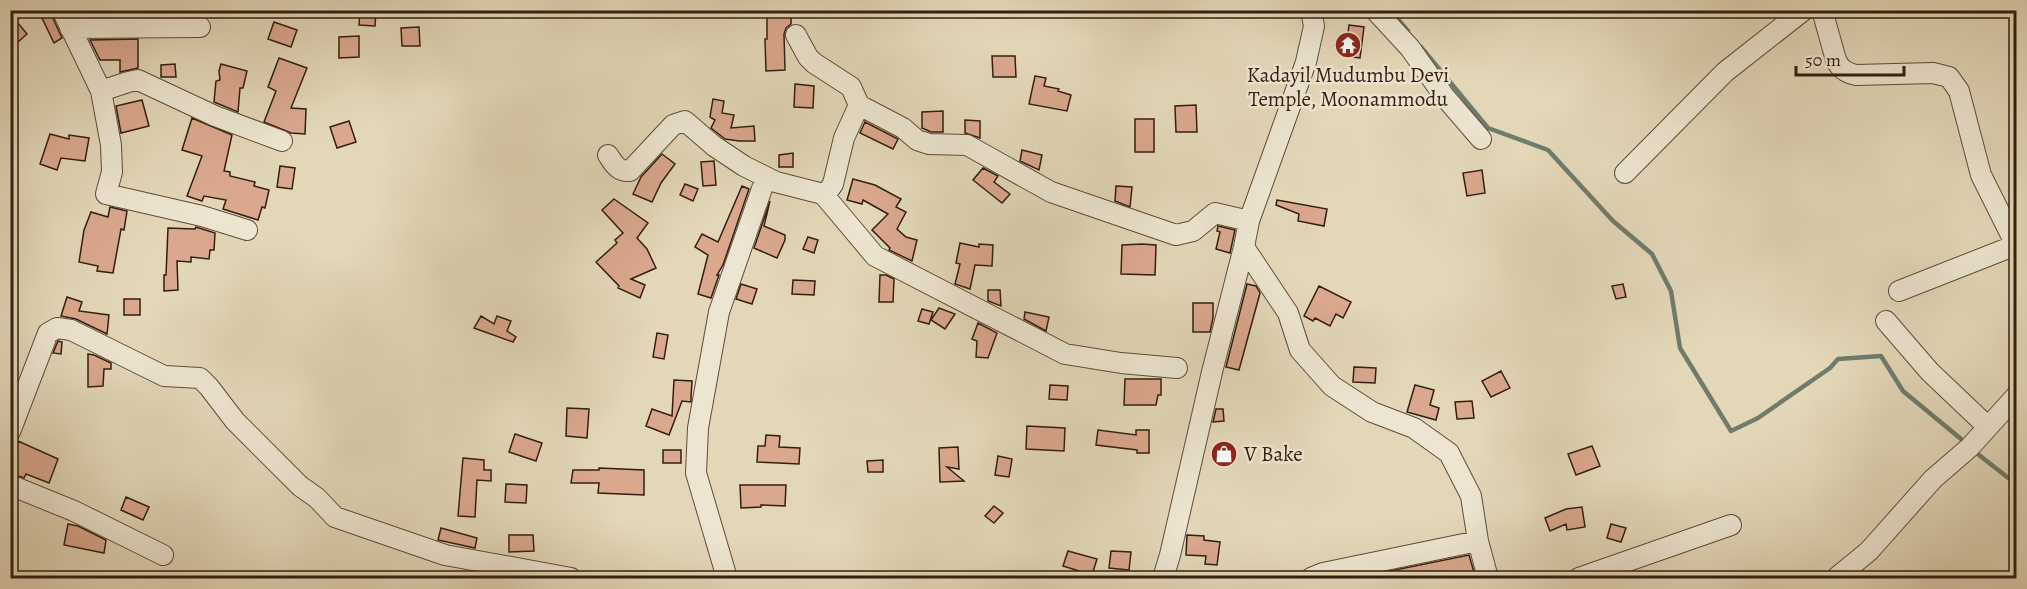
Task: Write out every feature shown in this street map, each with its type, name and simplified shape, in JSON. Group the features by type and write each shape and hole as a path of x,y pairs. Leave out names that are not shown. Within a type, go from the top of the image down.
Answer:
{"street":[{"path":"1163,579 1249,221 1306,62 1314,26 1311,10"},
{"path":"1375,10 1410,48 1444,96 1481,139"},
{"path":"1625,173 1725,72 1804,10"},
{"path":"1822,10 1836,60 1839,66 1849,74 1933,73 1944,74 1954,81 1963,104 1981,175 2016,245 1899,291"},
{"path":"200,27 66,19 101,91 111,145 112,172 106,194 202,216 247,230"},
{"path":"796,35 808,57 814,63 851,87 859,105 903,128 922,143 967,145 1051,192 1176,235 1193,231 1215,213 1249,221"},
{"path":"101,91 138,80 215,116 282,141"},
{"path":"823,194 833,184 843,138 859,105"},
{"path":"608,155 616,168 624,172 630,171 672,124 682,121 692,126 714,146 765,177 823,194 875,256 1065,354 1121,363 1176,368"},
{"path":"727,579 696,472 698,428 719,312 765,177"},
{"path":"1244,247 1288,313 1300,350 1332,386 1372,412 1414,428 1449,453 1472,496 1478,541 1488,579"},
{"path":"1886,321 1930,372 1988,427"},
{"path":"10,432 48,333 57,328 71,330 164,376 200,378 235,421 300,486 317,498 335,517 445,555 571,579"},
{"path":"1836,579 1869,551 1933,479 1970,447 2016,396"},
{"path":"10,485 74,511 163,555"},
{"path":"1579,579 1731,525"},
{"path":"1311,579 1323,573 1478,541"}],"building":[{"path":"76,10 138,10 138,15 78,16"},
{"path":"360,10 376,11 375,26 359,25"},
{"path":"767,11 791,11 791,24 786,28 784,34 785,70 766,71"},
{"path":"51,14 62,38 54,43 42,18"},
{"path":"17,22 27,34 10,49 10,24"},
{"path":"274,22 297,30 291,47 268,39"},
{"path":"1349,25 1364,27 1360,58 1345,56"},
{"path":"419,27 420,46 402,46 401,28"},
{"path":"359,36 359,57 339,58 339,37"},
{"path":"138,39 138,68 120,72 120,60 100,60 90,40"},
{"path":"992,56 1015,56 1016,77 993,77"},
{"path":"279,58 307,68 291,108 306,109 305,134 291,133 264,122 276,91 268,87"},
{"path":"175,64 176,77 161,77 161,65"},
{"path":"221,64 247,71 243,88 240,88 238,112 214,102 216,81 220,80"},
{"path":"1035,76 1046,78 1044,86 1059,89 1058,91 1071,95 1067,111 1029,104"},
{"path":"795,84 814,86 813,108 794,107"},
{"path":"713,99 724,101 722,113 734,115 731,128 754,126 755,141 725,139 711,128 715,120 710,117"},
{"path":"142,100 149,126 121,133 116,106"},
{"path":"1196,105 1197,132 1176,132 1175,106"},
{"path":"943,111 943,132 931,132 922,128 922,112"},
{"path":"192,118 232,135 224,171 230,172 230,176 255,182 254,186 269,190 265,208 262,207 258,220 223,209 226,200 204,196 202,201 187,196 202,156 182,150"},
{"path":"1135,119 1154,119 1154,152 1135,152"},
{"path":"965,120 980,121 980,138 965,133"},
{"path":"349,121 356,142 337,148 330,127"},
{"path":"865,122 898,139 893,149 860,133"},
{"path":"50,134 69,139 69,135 89,138 85,161 61,158 57,170 40,164"},
{"path":"1022,150 1042,155 1039,170 1020,161"},
{"path":"793,153 793,167 779,167 779,155"},
{"path":"662,154 675,164 661,183 652,202 633,194 641,177"},
{"path":"714,161 716,185 703,186 701,162"},
{"path":"280,166 295,168 292,189 277,187"},
{"path":"983,168 998,176 994,182 1010,194 1002,203 973,180"},
{"path":"1482,170 1485,193 1467,196 1463,173"},
{"path":"853,179 875,185 901,199 896,207 906,212 897,229 906,237 917,240 912,261 889,250 890,248 872,230 888,214 863,200 862,204 847,200"},
{"path":"685,184 698,189 693,201 680,195"},
{"path":"742,186 749,189 723,265 717,275 719,275 711,298 698,294 708,255 695,247 702,234 718,242"},
{"path":"1116,186 1132,187 1130,207 1115,201"},
{"path":"614,199 648,223 637,238 647,249 656,268 631,279 645,285 640,298 618,288 619,286 596,262 617,243 615,240 623,233 602,210"},
{"path":"1277,200 1327,209 1324,226 1298,221 1299,214 1276,205"},
{"path":"770,201 764,226 785,235 777,258 754,248"},
{"path":"110,207 127,211 124,230 121,229 113,273 97,271 98,266 79,262 84,230 91,212 108,217"},
{"path":"1218,226 1235,230 1230,253 1216,249 1220,232 1217,231"},
{"path":"196,227 215,233 214,250 210,250 209,259 191,257 191,262 177,261 178,290 164,291 168,228 195,229"},
{"path":"808,237 818,240 814,253 803,249"},
{"path":"960,243 979,247 979,244 993,245 992,266 975,265 970,289 955,284 960,264 956,263"},
{"path":"1122,245 1156,245 1155,275 1121,274"},
{"path":"880,275 894,279 893,302 879,302"},
{"path":"793,280 815,281 814,295 792,294"},
{"path":"741,284 757,289 752,304 736,299"},
{"path":"1247,284 1256,286 1260,293 1239,370 1226,367"},
{"path":"1623,284 1626,297 1616,299 1612,286"},
{"path":"1319,286 1351,302 1343,318 1336,314 1330,326 1315,318 1313,321 1304,316"},
{"path":"988,290 1000,290 1001,306 988,301"},
{"path":"67,297 82,302 79,311 109,315 107,334 76,319 61,316"},
{"path":"124,299 140,299 140,315 124,315"},
{"path":"1193,303 1213,303 1210,332 1193,332"},
{"path":"939,308 955,314 945,329 931,320"},
{"path":"922,309 933,312 929,324 918,321"},
{"path":"1025,312 1049,317 1046,331 1024,319"},
{"path":"481,316 494,324 497,316 511,321 507,331 516,337 513,342 474,328"},
{"path":"978,323 997,333 988,358 976,357 977,341 972,339"},
{"path":"657,333 668,335 664,359 653,357"},
{"path":"58,341 62,342 61,354 53,353"},
{"path":"88,354 111,363 111,369 104,369 103,386 88,387"},
{"path":"1354,367 1376,368 1375,383 1353,382"},
{"path":"1501,371 1510,388 1491,397 1482,381"},
{"path":"1125,379 1161,379 1161,395 1158,395 1156,405 1124,405"},
{"path":"674,380 692,381 691,402 682,401 669,435 646,426 652,409 672,416"},
{"path":"1050,385 1068,386 1067,400 1049,399"},
{"path":"1415,385 1434,390 1430,405 1439,408 1436,420 1407,412"},
{"path":"1472,401 1474,418 1457,419 1455,402"},
{"path":"567,408 589,409 587,438 566,436"},
{"path":"1216,409 1223,409 1224,421 1213,422"},
{"path":"1027,426 1065,428 1064,451 1026,449"},
{"path":"1098,430 1136,435 1136,430 1149,430 1149,453 1096,445"},
{"path":"515,434 542,443 536,461 509,452"},
{"path":"766,435 780,436 779,447 800,448 799,464 757,462 758,446 765,446"},
{"path":"18,441 58,459 49,483 26,474 24,478 10,473 10,456"},
{"path":"1592,446 1600,466 1576,475 1568,454"},
{"path":"958,447 959,469 947,467 964,481 940,482 939,448"},
{"path":"663,450 681,450 681,463 663,463"},
{"path":"998,456 1012,459 1009,477 995,475"},
{"path":"463,458 484,460 484,470 491,470 491,481 477,480 475,517 458,516"},
{"path":"883,460 883,472 868,472 867,461"},
{"path":"599,468 644,470 644,495 598,493 599,483 571,483 573,470 599,470"},
{"path":"506,484 527,485 526,503 505,502"},
{"path":"740,485 786,485 785,506 761,505 761,507 741,508"},
{"path":"126,497 149,507 143,520 121,510"},
{"path":"994,506 1003,513 994,523 985,516"},
{"path":"1582,507 1585,527 1567,530 1566,524 1550,531 1545,518 1566,509"},
{"path":"68,524 78,526 106,540 104,553 64,545"},
{"path":"1611,524 1626,528 1621,542 1607,538"},
{"path":"441,528 477,538 475,548 438,540"},
{"path":"509,535 533,535 534,551 509,552"},
{"path":"1187,535 1204,536 1204,540 1220,542 1217,565 1205,564 1206,556 1186,555"},
{"path":"1068,551 1097,559 1092,575 1063,566"},
{"path":"1111,551 1131,552 1129,570 1109,568"},
{"path":"1469,555 1476,579 1457,579 1455,573 1425,579 1386,579 1385,572"}],"waterway":[{"path":"1390,10 1408,31"},
{"path":"1421,47 1488,128 1548,150 1613,221 1652,254 1671,291 1680,348 1731,431 1758,418 1830,368 1838,359 1881,356 1903,391 1961,439"},
{"path":"1979,455 2016,484"}],"place":[{"name":"Kadayil Mudumbu Devi Temple, Moonammodu","path":"1348,45"},
{"name":"V Bake","path":"1224,454"}]}
